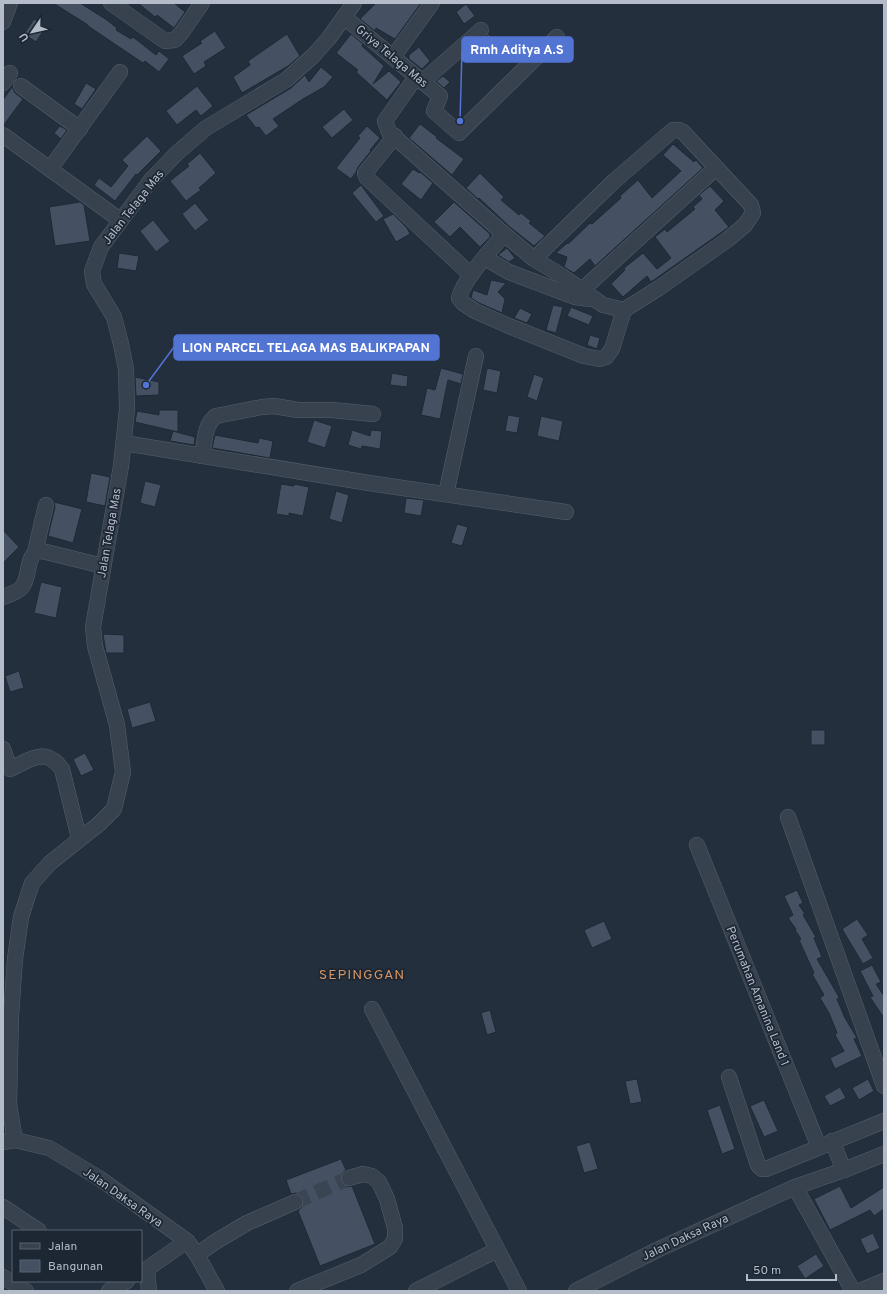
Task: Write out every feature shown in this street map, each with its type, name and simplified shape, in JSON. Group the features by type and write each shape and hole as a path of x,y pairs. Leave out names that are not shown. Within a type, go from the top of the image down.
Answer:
{"street":[{"path":"3,22 10,3"},
{"path":"112,3 165,41 174,40 182,32 202,3"},
{"name":"Jalan Telaga Mas","path":"9,1141 8,1104 10,1016 15,959 21,916 32,883 50,863 79,838 99,824 114,809 123,772 117,725 95,646 93,626 124,443 127,402 126,369 114,317 94,284 92,271 101,248 120,220 151,180 177,153 206,128 286,80 313,56 354,3"},
{"path":"393,57 432,3"},
{"name":"Griya Telaga Mas","path":"344,17 440,96 434,111 459,133 557,37"},
{"path":"481,30 419,79 385,121 389,132 534,259 582,290 594,300 603,305 624,310"},
{"path":"50,170 120,72"},
{"path":"21,86 80,129"},
{"path":"504,234 471,275 460,291 459,298 463,303 475,311 584,356 600,359 612,350 624,310 659,288 727,240 745,225 753,213 751,205 683,132 680,130 672,130 613,182 534,259"},
{"path":"3,135 120,220"},
{"path":"394,136 364,173 367,178 471,275"},
{"path":"582,290 716,168"},
{"path":"485,258 509,272 575,296 594,300"},
{"path":"446,494 476,356"},
{"path":"202,456 208,426 211,420 216,416 274,406 298,410 332,410 373,414"},
{"path":"124,443 566,512"},
{"path":"3,597 22,588 31,556 35,552 46,505"},
{"path":"35,552 42,551 103,566"},
{"path":"3,749 6,771 38,756 50,757 57,762 62,769 79,838"},
{"path":"788,816 884,1086"},
{"name":"Perumahan Amanina Land 1","path":"697,845 825,1144 844,1170"},
{"path":"372,1009 519,1291"},
{"path":"729,1077 758,1165 762,1169 766,1169 884,1121"},
{"name":"Jalan Daksa Raya","path":"9,1141 49,1148 99,1178 187,1241 197,1255 217,1291"},
{"name":"Jalan Daksa Raya","path":"576,1291 657,1250 795,1187 884,1154"},
{"path":"297,1291 361,1265 390,1247 395,1239 395,1228 387,1199 379,1182 372,1176 363,1174 349,1178"},
{"path":"795,1187 853,1291"},
{"path":"197,1255 247,1223 294,1202"},
{"path":"3,1207 38,1230"},
{"path":"150,1291 144,1272 187,1241"},
{"path":"416,1291 497,1250"},
{"path":"3,1277 26,1291"},
{"path":"860,1291 884,1281"}],"building":[{"path":"53,3 80,3 107,20 117,28 116,30 131,39 133,37 156,55 159,51 169,59 159,72 145,61 143,63"},
{"path":"138,3 174,3 185,12 174,28 157,15 155,17"},
{"path":"376,3 421,3 395,39 376,28 375,31 360,19"},
{"path":"466,4 475,16 464,24 456,12"},
{"path":"34,19 46,27 36,42 24,34"},
{"path":"215,31 226,48 204,62 206,66 194,74 182,56 202,43 200,41"},
{"path":"287,34 300,56 288,66 242,93 233,77 250,65 248,61"},
{"path":"351,34 384,66 373,84 389,71 401,82 387,100 356,72 358,70 336,53"},
{"path":"489,34 495,43 484,51 479,44"},
{"path":"419,47 430,61 422,69 409,59 409,55"},
{"path":"321,67 333,77 324,87 273,119 279,126 266,136 259,127 256,128 246,115 291,88 305,75 309,82"},
{"path":"443,76 450,82 444,88 436,81"},
{"path":"86,83 96,89 82,109 74,104"},
{"path":"197,86 213,106 201,116 196,110 177,125 166,111"},
{"path":"12,87 15,93 23,99 3,126 3,100"},
{"path":"344,109 353,120 332,138 322,127"},
{"path":"420,124 464,159 452,175 409,138"},
{"path":"60,126 67,130 61,139 54,133"},
{"path":"367,126 380,138 370,150 371,151 358,167 351,179 336,168 360,138 358,136"},
{"path":"147,136 161,151 137,175 136,174 115,201 94,185 99,178 111,187 128,166 122,160"},
{"path":"673,144 694,162 696,160 703,168 595,266 590,259 574,273 564,267 567,257 556,253 590,223 592,224 621,198 620,196 638,180 652,198 681,171 663,155"},
{"path":"200,153 216,173 199,188 201,190 186,201 170,181 189,166 187,164"},
{"path":"413,169 419,173 420,172 433,183 421,200 401,184"},
{"path":"480,173 504,197 501,200 519,215 521,213 531,221 529,223 545,236 534,246 466,188"},
{"path":"361,185 384,216 376,222 352,193"},
{"path":"710,186 724,201 715,210 729,227 651,282 647,276 623,297 611,284 625,270 624,268 643,253 657,269 671,258 655,237 665,229 667,232 695,209 693,207 702,199 699,195"},
{"path":"80,202 84,205 90,241 55,246 49,207"},
{"path":"454,202 490,234 490,237 480,247 460,227 450,237 434,222"},
{"path":"195,203 209,220 195,231 182,214"},
{"path":"393,214 407,228 410,234 396,242 383,219"},
{"path":"153,220 170,241 156,252 140,231"},
{"path":"507,248 515,258 509,262 498,255"},
{"path":"119,253 139,256 136,271 117,268"},
{"path":"491,280 506,283 498,292 505,299 502,313 471,298 473,290 487,295"},
{"path":"553,305 563,307 556,333 546,330"},
{"path":"571,307 593,316 589,325 567,316"},
{"path":"520,308 532,314 527,323 514,318"},
{"path":"590,335 600,338 597,349 587,345"},
{"path":"441,368 463,374 461,384 448,380 440,419 421,415 427,388 435,390"},
{"path":"487,368 501,371 497,393 483,390"},
{"path":"392,373 408,376 407,387 390,385"},
{"path":"534,374 544,378 537,401 527,397"},
{"path":"135,377 159,382 159,395 136,396"},
{"path":"159,410 178,410 178,432 135,422 137,411 159,415"},
{"path":"508,415 520,417 517,433 505,431"},
{"path":"541,416 563,421 559,441 537,436"},
{"path":"314,420 332,426 325,448 307,442"},
{"path":"352,430 370,436 371,430 382,431 380,449 362,446 361,449 348,445"},
{"path":"173,431 195,437 194,445 170,441"},
{"path":"215,435 258,443 259,438 273,441 270,458 212,448"},
{"path":"91,473 110,477 105,506 86,502"},
{"path":"145,481 161,485 155,507 140,503"},
{"path":"281,484 294,486 294,484 309,487 303,516 289,513 289,516 276,514"},
{"path":"336,491 349,495 342,523 329,519"},
{"path":"406,498 424,500 421,516 404,513"},
{"path":"54,502 82,509 73,543 48,536 55,507"},
{"path":"457,524 468,527 462,546 451,543"},
{"path":"3,530 19,547 3,563"},
{"path":"41,582 62,587 56,618 34,613"},
{"path":"103,634 124,635 124,653 106,653"},
{"path":"19,671 24,688 10,692 5,676"},
{"path":"150,702 156,721 132,728 127,709"},
{"path":"811,730 825,730 825,745 811,745"},
{"path":"85,753 94,770 81,776 73,759"},
{"path":"797,890 803,903 799,905 816,937 814,938 822,957 817,959 839,997 837,999 845,1018 857,1038 854,1039 862,1056 835,1069 830,1058 844,1051 835,1035 837,1033 829,1013 820,998 824,995 812,974 814,973 799,940 801,939 788,918 793,915 784,896"},
{"path":"857,919 868,935 862,939 873,958 863,964 842,929"},
{"path":"604,921 612,939 592,948 584,930"},
{"path":"872,965 881,982 876,984 884,996 884,1018 870,997 873,996 860,971"},
{"path":"490,1010 496,1032 487,1035 481,1013"},
{"path":"637,1079 642,1102 630,1104 625,1081"},
{"path":"868,1079 874,1091 859,1100 852,1088"},
{"path":"840,1087 846,1098 830,1106 824,1096"},
{"path":"764,1100 778,1131 764,1137 750,1106"},
{"path":"720,1105 735,1149 722,1154 707,1110"},
{"path":"590,1142 598,1169 584,1173 576,1146"},
{"path":"341,1159 346,1170 340,1175 340,1181 346,1187 352,1186 375,1244 320,1266 298,1211 304,1203 303,1199 296,1193 291,1194 286,1180"},
{"path":"840,1186 851,1208 884,1187 884,1209 874,1216 870,1210 830,1230 814,1199"},
{"path":"873,1233 880,1248 867,1254 860,1239"},
{"path":"816,1254 824,1266 805,1279 797,1266"}],"tunnel":[{"path":"295,1202 349,1178"}],"place":[{"name":"Rmh Aditya A.S","path":"460,121"},
{"name":"LION PARCEL TELAGA MAS BALIKPAPAN","path":"146,385"}],"district":[{"name":"SEPINGGAN","path":"362,974"}]}
